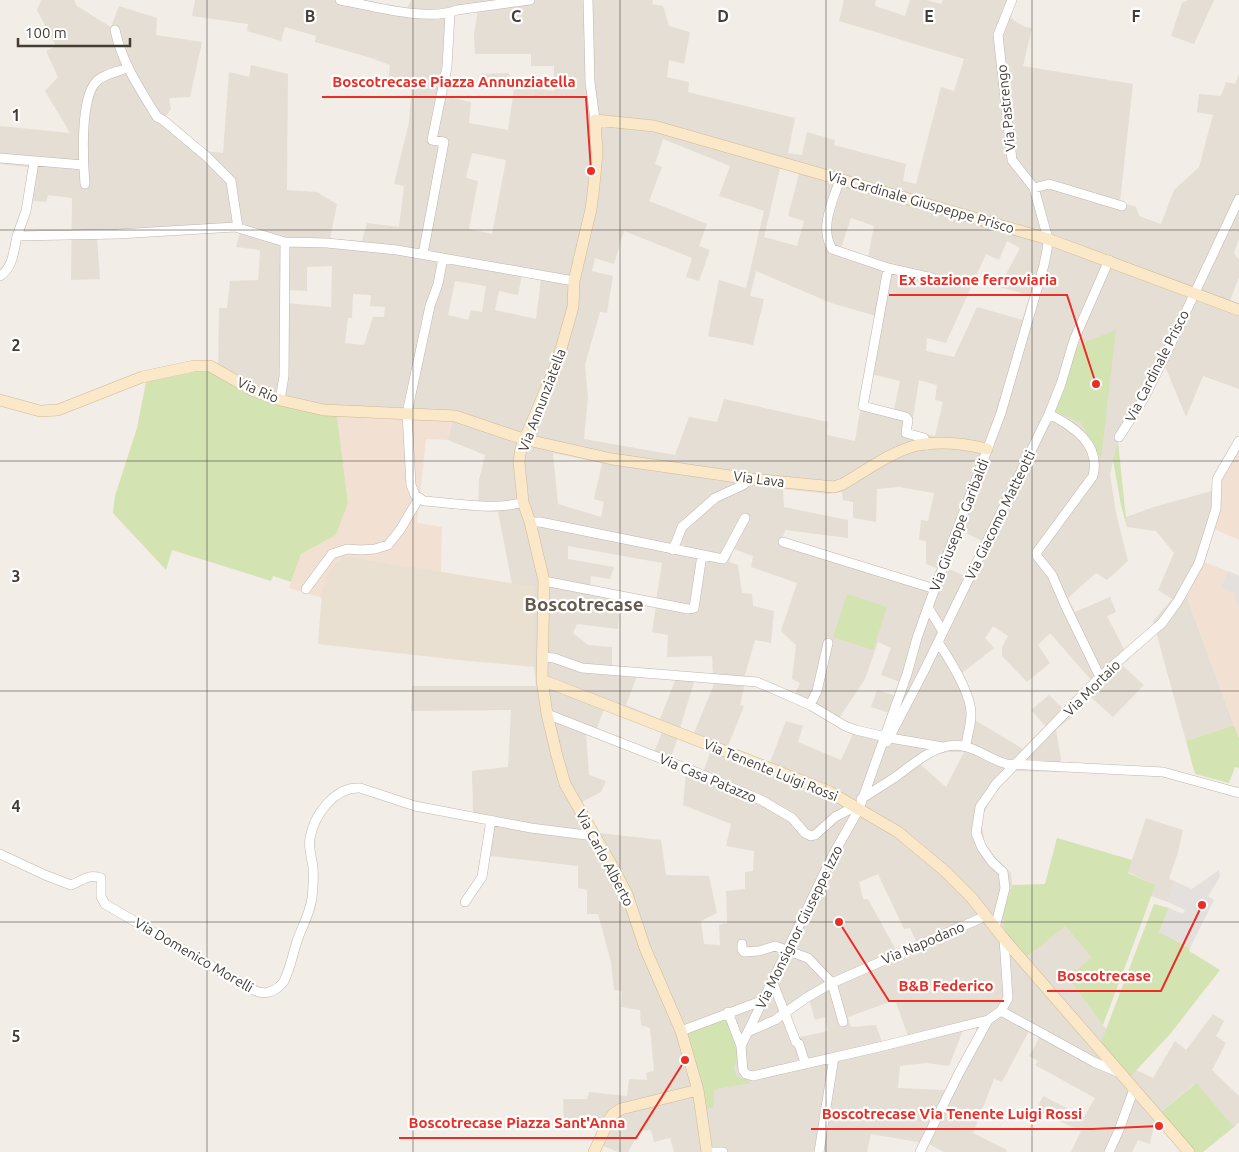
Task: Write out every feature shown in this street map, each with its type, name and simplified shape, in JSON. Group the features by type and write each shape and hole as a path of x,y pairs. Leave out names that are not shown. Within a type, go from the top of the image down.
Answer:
{"street":[{"path":"340,0 407,12 450,13 458,10 530,0"},
{"path":"588,0 590,82 595,120"},
{"name":"Via Pastrengo","path":"1011,0 998,35 1012,160 1034,188 1048,239"},
{"path":"423,254 444,142 432,140 447,67 450,13"},
{"path":"115,30 127,68 157,117 206,156 231,181 238,228"},
{"path":"84,184 86,101 94,83 100,78 127,68"},
{"name":"Via Cardinale Giuspeppe Prisco","path":"595,120 654,126 1048,239 1109,260 1239,310"},
{"name":"Via Annunziatella","path":"542,680 544,581 530,522 523,502 519,462 523,440 557,363 573,307 574,281 593,193 596,152 595,120"},
{"path":"0,158 34,162 83,164"},
{"path":"0,276 6,272 12,260 17,236 26,210 34,162"},
{"path":"840,179 826,221 828,241 832,249 888,268 932,278"},
{"path":"1034,188 1049,184 1122,206"},
{"name":"Via Cardinale Prisco","path":"1119,437 1144,398 1239,199"},
{"path":"17,236 118,234 235,227 285,242 327,243 423,254 574,281"},
{"name":"Via Giuseppe Garibaldi","path":"887,737 917,638 1001,413 1044,265 1048,239"},
{"path":"280,400 284,376 285,242"},
{"path":"443,258 438,284 430,306 407,413 411,485 415,495 424,501 498,506 516,505 523,502"},
{"name":"Via Giacomo Matteotti","path":"858,805 887,737 938,642 1049,414 1062,384 1074,340 1109,260"},
{"path":"888,268 863,406 906,417 908,420 906,432 924,438 928,445"},
{"name":"Via Rio","path":"0,400 40,411 58,410 142,377 194,366 210,366 248,388 280,400 324,410 455,416 523,440"},
{"path":"1049,414 1072,426 1080,433 1091,451 1096,466 1093,476 1037,552 1037,556 1052,575 1100,678"},
{"name":"Via Lava","path":"523,440 612,459 751,479 834,487 843,484 897,453 918,445 964,444 987,450"},
{"name":"Via Mortaio","path":"995,928 1006,888 1003,872 992,862 982,848 976,833 980,807 996,784 1100,678 1162,623 1178,601 1199,563 1216,508 1217,479 1239,441"},
{"path":"673,550 682,527 715,498 743,485 751,479"},
{"path":"306,590 332,554 347,549 375,549 388,544 400,530 419,498"},
{"path":"530,522 540,522 723,559 745,518"},
{"path":"783,542 935,589"},
{"path":"544,581 688,609 694,608 702,556"},
{"path":"928,607 943,632"},
{"path":"938,642 954,666 970,704 971,716 966,746"},
{"path":"810,705 817,691 828,643"},
{"path":"542,657 554,658 582,668 758,682 810,705 845,726 856,730 943,747 966,746 998,762 1163,772 1239,793"},
{"name":"Via Carlo Alberto","path":"542,680 547,714 565,784 627,894 645,948 680,1031 698,1090 707,1152"},
{"name":"Via Tenente Luigi Rossi","path":"542,680 828,791 858,805 898,832 946,872 971,897 1004,939 1189,1152"},
{"name":"Via Casa Patazzo","path":"547,714 698,773 761,800 792,818 805,833 811,836 835,817 858,805"},
{"path":"858,805 929,752 943,747"},
{"name":"Via Domenico Morelli","path":"0,854 71,885 93,876 101,878 101,897 105,904 244,986 264,993 278,988 284,981 310,909 314,883 310,838 314,824 323,809 335,795 353,788 360,788 415,806 557,831 586,835 593,834"},
{"name":"Via Monsignor Giuseppe Izzo","path":"741,1046 750,1031 858,805"},
{"path":"465,902 482,877 491,820"},
{"name":"Via Napodano","path":"750,1031 775,1020 806,998 832,983 986,916"},
{"path":"728,1012 741,1046 743,1070 746,1074 753,1076 988,1020 1001,1012 1008,998 1004,939"},
{"path":"742,944 744,952 759,951 775,946 813,961 832,983 843,1022"},
{"path":"773,983 805,1063"},
{"path":"680,1031 764,1000"},
{"path":"1001,1012 1094,1062 1120,1073"},
{"path":"920,1152 959,1073 988,1020"},
{"path":"819,1152 834,1057"},
{"path":"1109,1152 1134,1089"},
{"path":"594,1152 613,1114 621,1109 698,1090"},
{"path":"713,1152 723,1152"}],"shaded area":[{"path":"41,0 74,0 77,6 111,27 119,6 157,18 156,35 202,42 190,97 169,98 171,109 165,117 182,129 206,151 223,153 229,72 249,77 251,65 288,74 287,190 317,192 337,204 330,239 362,241 367,223 399,227 404,186 394,184 409,122 412,83 388,81 390,65 315,42 316,36 285,27 281,41 247,31 248,24 192,16 195,0 352,0 406,11 411,0 653,0 652,4 663,6 669,26 690,32 684,64 669,60 667,77 689,82 688,92 795,118 788,153 802,155 807,132 835,140 834,145 906,164 903,181 916,184 941,87 954,91 964,59 839,21 844,0 876,0 875,6 905,16 910,0 926,0 941,4 943,0 1007,0 1001,12 1025,27 1032,28 1023,66 1133,84 1120,202 1136,207 1139,216 1161,224 1174,190 1199,167 1213,115 1197,112 1199,94 1221,96 1226,82 1235,84 1239,74 1239,239 1234,253 1239,260 1239,277 1230,301 1239,305 1239,389 1203,376 1186,417 1165,366 1118,442 1110,474 1116,513 1128,561 1107,580 1096,573 1068,598 1075,612 1110,597 1116,612 1107,616 1129,659 1122,665 1144,685 1113,717 1083,690 1091,680 1050,633 1038,645 1050,663 1027,682 1002,656 1002,647 1008,636 993,626 985,638 994,648 961,674 974,701 975,720 1023,749 1046,727 1031,710 1049,695 1072,717 1056,730 1061,759 1058,772 1014,771 996,791 983,814 981,822 986,848 1011,873 1012,885 1003,914 1027,958 1064,925 1091,957 1068,978 1106,1029 1101,1045 1129,1077 1136,1070 1153,1078 1175,1041 1186,1050 1213,1014 1224,1021 1216,1036 1226,1043 1212,1070 1239,1096 1239,1122 1234,1127 1195,1083 1160,1113 1154,1124 1150,1144 1138,1140 1132,1152 1071,1152 1081,1131 1036,1110 1043,1096 1084,1117 1095,1098 1035,1065 1038,1061 1029,1056 1041,1035 1030,1029 1002,1082 994,1079 973,1133 1007,1150 1006,1152 944,1152 929,1144 871,1134 867,1152 674,1152 670,1138 654,1142 651,1130 640,1131 628,1152 618,1152 592,1141 602,1121 599,1118 583,1127 564,1128 563,1099 587,1099 589,1092 627,1096 629,1079 647,1080 646,1073 654,1071 650,1028 641,1025 640,1010 621,1007 622,991 614,990 611,962 598,914 587,914 587,890 578,888 578,866 490,856 493,824 473,814 472,771 508,767 511,710 411,711 412,686 536,686 534,667 534,587 512,584 498,512 478,511 479,480 485,455 448,440 452,421 337,416 276,405 248,394 218,375 219,308 227,308 230,281 258,280 260,250 236,247 240,233 230,230 97,238 100,279 71,280 72,198 48,195 46,202 23,200 28,167 0,164 0,126 70,133 45,91 58,77 46,51 56,46 37,10","holes":["478,10 474,34 475,54 531,54 531,66 554,66 554,91 511,85 509,73 481,74 481,84 514,89 508,130 469,123 471,102 444,96 445,89 449,90 454,12","663,139 730,166 719,196 764,211 746,288 719,280 708,336 753,345 764,299 750,296 756,271 831,303 876,316 855,441 827,435 828,422 724,399 717,422 689,417 675,455 584,439 588,398 585,365 600,312 607,313 613,276 592,271 595,258 614,264 624,231 692,258 686,277 699,281 710,250 699,246 707,224 649,201 662,167 655,164","472,153 506,160 492,234 469,229 478,181 466,178","780,168 799,174 788,216 804,221 797,246 764,237","851,218 874,226 868,257 841,248","1007,241 1020,248 999,287 1030,295 1022,320 977,307 954,357 926,351 927,338 946,343 986,254 999,260","332,266 331,307 287,303 287,290 307,291 307,267","522,275 541,279 536,319 495,310 499,291 518,295","455,281 486,286 482,312 471,310 468,320 448,315","353,294 371,295 370,306 385,307 384,317 373,317 364,345 345,343 348,318 352,318","871,374 900,381 894,410 866,404","919,380 937,385 935,400 943,402 935,436 911,431","553,453 602,463 594,499 604,502 601,517 558,504","899,487 934,493 928,521 921,520 919,540 926,541 926,564 937,568 930,584 783,537 785,530 848,538 848,520 784,507 783,489 829,494 842,492 843,500 853,502 853,518 876,522 877,489","962,531 982,541 965,576 949,569","568,546 662,563 656,601 590,588 591,576 610,579 614,567 568,559","734,549 753,556 751,567 797,583 781,631 796,645 792,679 800,683 795,694 744,678 755,640 771,643 774,611 753,606 752,594 742,593 738,565 729,562","620,600 656,606 652,632 668,635 667,657 712,656 713,674 612,667 612,647 588,645 573,633 577,624 618,629","878,642 891,648 881,675 900,682 896,696 877,690 871,707 889,713 881,733 856,726 839,718 865,679","637,676 676,678 660,719 626,705","695,679 715,682 694,733 680,728","745,684 758,686 806,706 854,732 841,760 798,742 803,726 786,721 770,762 728,746 744,706 740,705","605,707 662,732 654,753 596,730","586,732 686,772 683,805 731,824 726,846 754,851 753,871 745,872 745,889 726,891 727,923 719,925 720,945 704,944 701,921 717,913 709,876 666,875 661,840 599,833 582,802 601,792 606,781 589,775","678,737 711,750 703,772 670,760","948,752 964,752 946,787 921,765 933,755","878,874 904,929 910,928 916,941 896,950 868,899 863,899 859,882","809,999 815,1020 825,1017 828,1031 796,1038 787,1015","895,1000 908,1036 882,1042 876,1025 851,1027 848,1017","976,1026 976,1032 946,1090 898,1088 900,1066 926,1063 949,1066 963,1030"]},
{"path":"1188,0 1214,0 1194,44 1171,36 1182,3"},
{"path":"337,416 452,420 448,440 426,439 417,523 442,527 441,572 344,556 322,592 322,598 289,588 301,554 336,535 348,503"},
{"path":"1239,446 1239,540 1214,529 1219,480"},
{"path":"1219,489 1202,561 1186,595 1234,725 1186,741 1153,621 1172,599 1158,590 1174,553 1156,531 1127,527 1126,517 1154,507"},
{"path":"344,556 534,587 534,667 318,644 322,592 327,577 335,564"},
{"path":"1202,561 1239,576 1239,738 1186,595"},
{"path":"1228,571 1239,576 1239,609 1234,592 1221,588"},
{"path":"1146,818 1183,830 1169,879 1176,882 1168,902 1151,896 1154,885 1128,872"},
{"path":"1219,870 1220,877 1208,896 1214,900 1190,948 1159,932 1169,908 1183,914 1185,910 1168,902 1176,882 1192,889"}],"green space":[{"path":"1116,330 1101,459 1081,423 1055,411 1078,345"},
{"path":"205,370 244,392 271,403 337,416 348,503 336,535 301,554 291,582 273,576 271,581 172,550 166,570 113,513 115,496 137,428 146,382"},
{"path":"1118,442 1127,527 1113,460"},
{"path":"847,594 887,607 873,650 833,637"},
{"path":"1234,725 1239,738 1239,768 1235,767 1229,783 1195,774 1186,741"},
{"path":"1057,838 1132,860 1128,873 1155,885 1103,1025 1068,978 1091,957 1065,926 1026,958 1005,933 1003,914 1012,885 1045,884"},
{"path":"1154,904 1169,908 1159,932 1190,948 1189,951 1220,970 1171,1033 1129,1078 1100,1045"},
{"path":"726,1019 739,1056 734,1067 737,1078 749,1079 750,1083 717,1089 714,1091 713,1108 706,1108 703,1086 688,1032"},
{"path":"1196,1083 1234,1127 1203,1152 1193,1152 1160,1113"}],"place":[{"name":"Boscotrecase Piazza Annunziatella","path":"591,171"},
{"name":"Ex stazione ferroviaria","path":"1096,384"},
{"name":"Boscotrecase","path":"1202,905"},
{"name":"B&B Federico","path":"839,922"},
{"name":"Boscotrecase Piazza Sant'Anna","path":"685,1060"},
{"name":"Boscotrecase Via Tenente Luigi Rossi","path":"1159,1126"}],"district":[{"name":"Boscotrecase","path":"584,604"}]}
